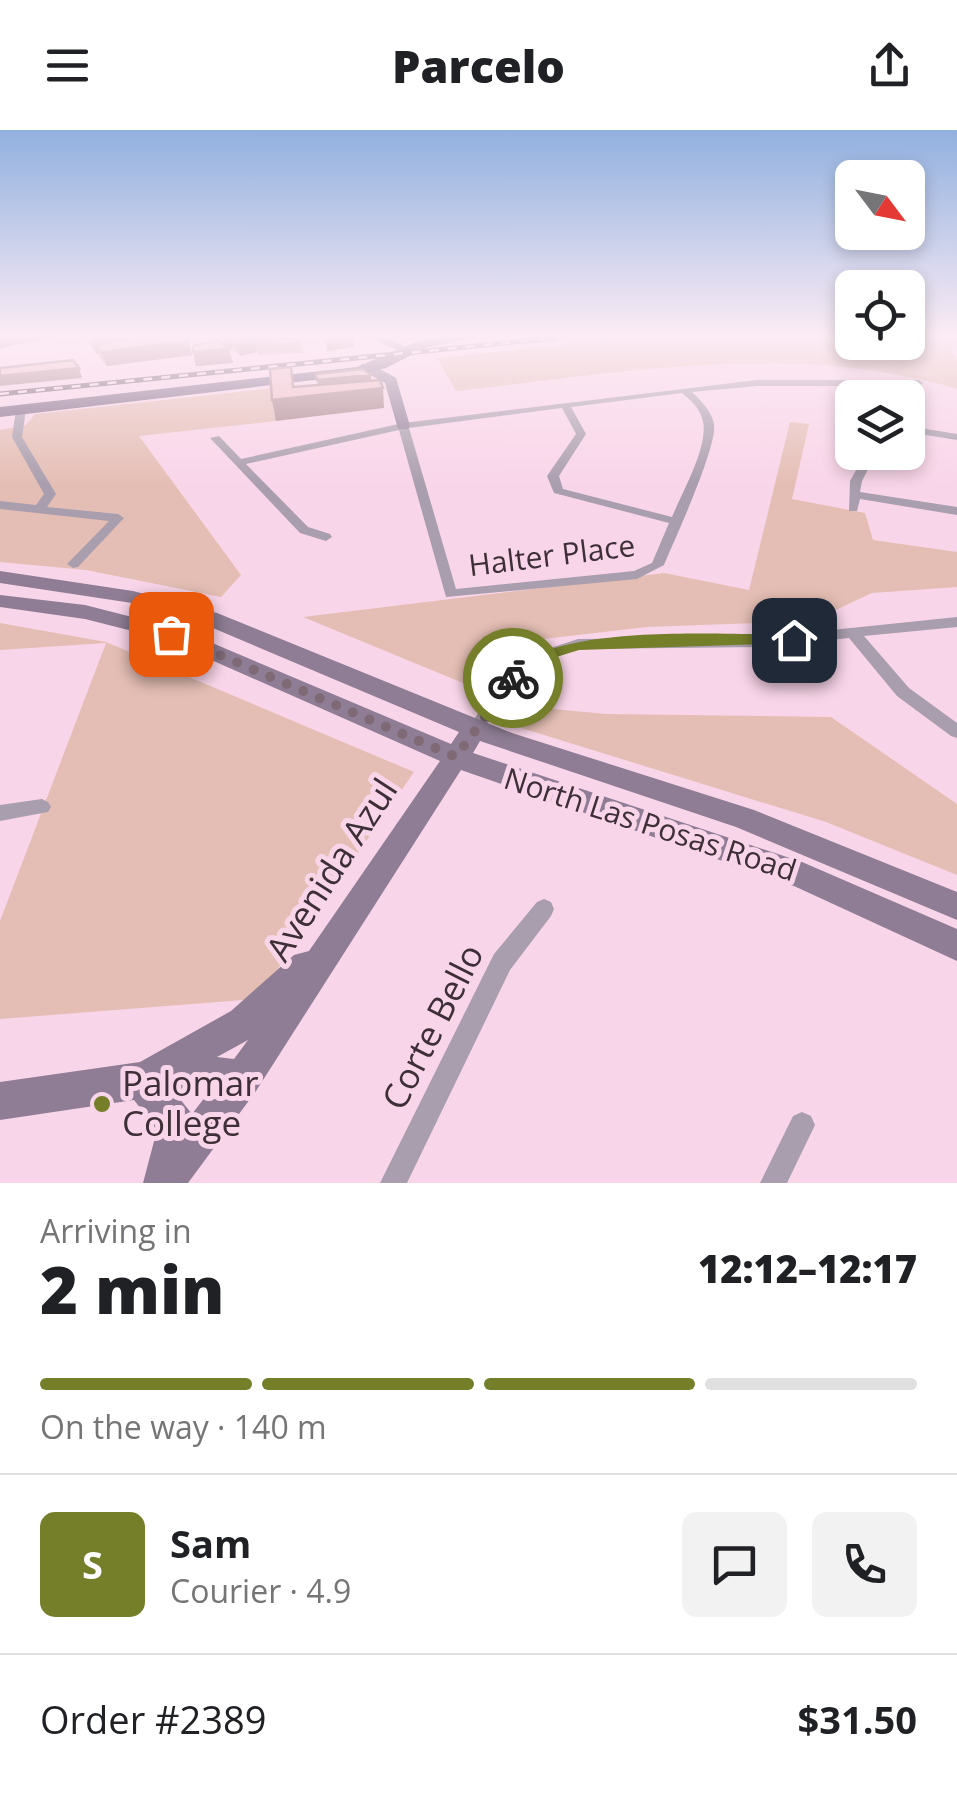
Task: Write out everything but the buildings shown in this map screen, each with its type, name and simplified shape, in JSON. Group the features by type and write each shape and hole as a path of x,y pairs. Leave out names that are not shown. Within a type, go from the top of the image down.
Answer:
{"main road":[{"path":"0,408 21,410 207,386"},
{"path":"393,386 403,426"},
{"path":"0,408 86,396 121,396"},
{"path":"21,410 86,396"},
{"name":"North Las Posas Road","path":"0,577 133,597 208,618 475,729 744,818 957,906"},
{"name":"North Las Posas Road","path":"0,602 85,612 171,634 456,757 613,816 802,875 957,945"},
{"name":"Avenida Azul","path":"163,1183 242,1078 475,729"},
{"path":"141,1080 242,1023 332,943"},
{"path":"0,1100 198,1073 242,1078"},
{"path":"141,1080 177,1126 172,1155 155,1183"}],"street":[{"path":"241,462 403,426 719,386"},
{"path":"565,404 581,434 553,476 558,491 676,521 709,440 711,424 705,409 684,390"},
{"path":"21,410 16,437 50,494 48,504 39,510"},
{"name":"Halter Place","path":"403,426 451,594 637,575 658,565 676,521"},
{"path":"925,432 957,438"},
{"path":"214,438 304,530 326,538"},
{"path":"853,509 856,481 862,470"},
{"path":"856,495 957,511"},
{"path":"0,504 118,518 73,564"},
{"name":"Avenida Azul","path":"475,729 510,680 537,658 578,644 764,642 957,622"},
{"path":"854,634 904,692 957,732"},
{"path":"0,813 42,807"},
{"name":"Corte Bello","path":"393,1183 502,962 544,909"},
{"path":"774,1183 802,1126"}],"shaded area":[{"path":"453,386 500,386 456,391"},
{"path":"274,388 276,421 139,436 241,575 221,597 86,570 0,562 0,430 26,425 35,414"},
{"path":"790,422 809,424 792,499 865,513 873,540 957,552 957,587 872,593 812,621 647,627 526,641 475,688 303,617 664,573 749,590"},
{"path":"0,623 106,642 414,772 257,999 0,1019 0,921 106,643 0,650"},
{"path":"532,707 606,714 831,717 957,804 957,875 826,822 518,727"}],"railway":[{"path":"0,394 78,386"}],"way so far":[{"path":"171,634 456,757 513,678"}],"place":[{"name":"Palomar College","path":"102,1104"}],"route":[{"path":"513,678 537,658 578,644 794,640"}]}
